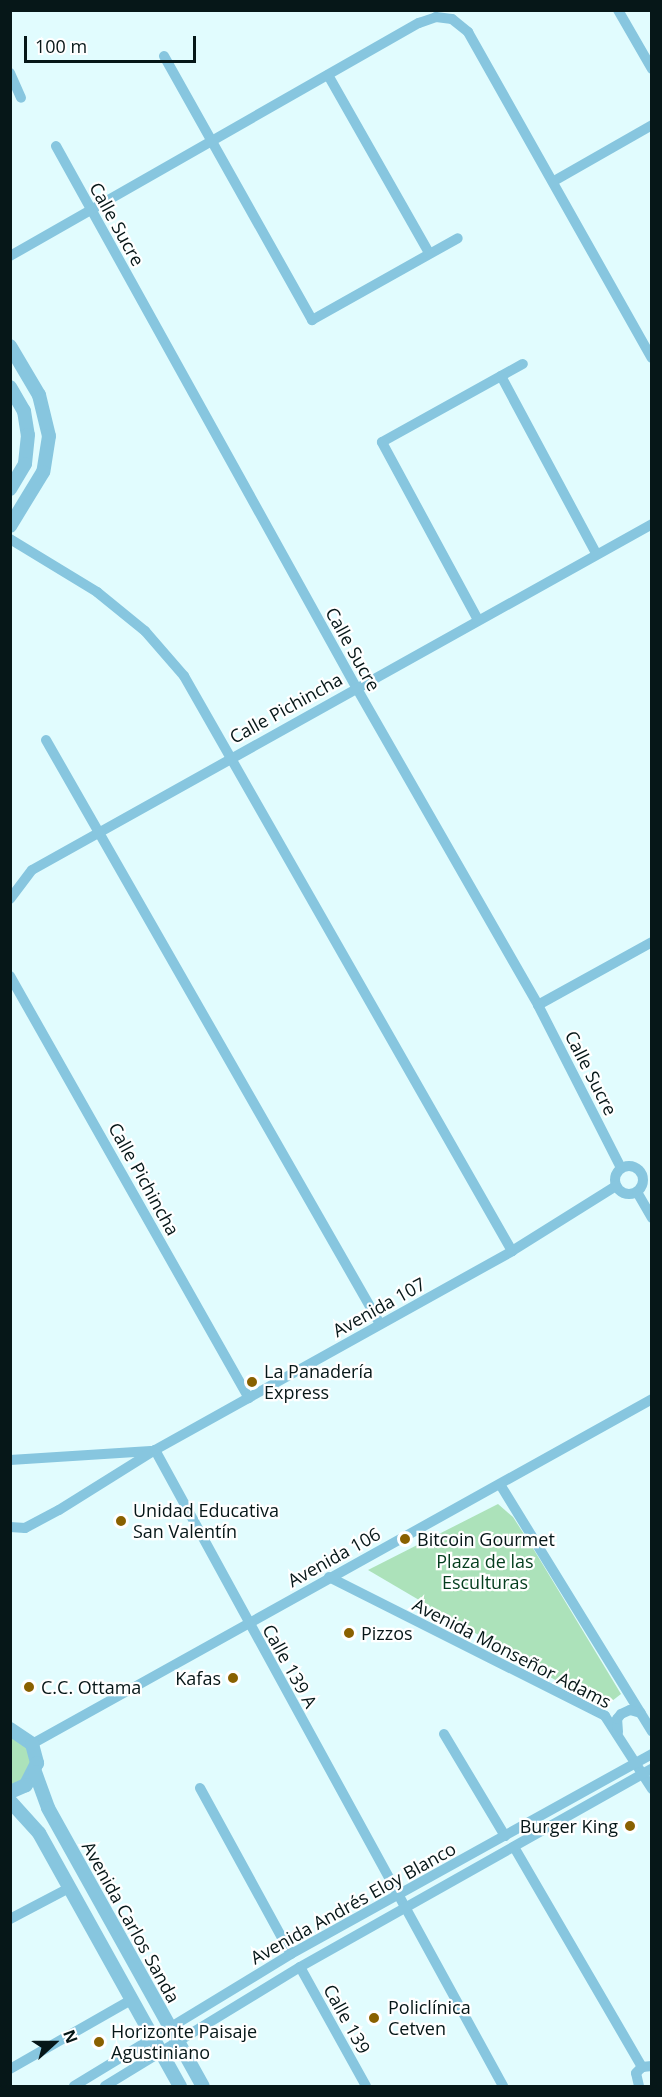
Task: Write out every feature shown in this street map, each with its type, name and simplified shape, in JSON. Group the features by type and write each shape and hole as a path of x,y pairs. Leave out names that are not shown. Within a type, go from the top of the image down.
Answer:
{"street":[{"path":"618,10 651,69"},
{"path":"10,256 419,23 436,17 452,19 468,32 554,181 651,358"},
{"path":"164,56 312,320 458,238"},
{"path":"10,73 21,98"},
{"path":"328,75 429,253"},
{"path":"554,181 651,125"},
{"name":"Calle Sucre","path":"56,146 356,687 538,1005 621,1168"},
{"path":"10,346 39,395 49,436 43,472 10,526"},
{"path":"477,618 382,442 523,364"},
{"path":"501,376 596,553"},
{"path":"10,387 24,411 28,435 25,464 10,489"},
{"name":"Calle Pichincha","path":"10,899 32,870 477,618 651,524"},
{"path":"10,539 97,592 145,631 184,676 512,1251"},
{"path":"46,740 380,1324"},
{"path":"538,1005 651,942"},
{"name":"Calle Pichincha","path":"10,976 249,1398"},
{"path":"630,1166 647,1171 643,1184 637,1192 623,1193 616,1186 615,1176 621,1168 630,1166"},
{"name":"Avenida 107","path":"10,1536 155,1450 512,1251 616,1186"},
{"path":"637,1192 651,1218"},
{"name":"Avenida 106","path":"32,1744 329,1577 501,1486 651,1399"},
{"path":"10,1460 155,1450"},
{"name":"Calle 139 A","path":"155,1450 248,1624 407,1907 503,2086"},
{"name":"Avenida Monseñor Adams","path":"501,1486 651,1731"},
{"path":"10,1527 25,1528"},
{"name":"Avenida Monseñor Adams","path":"329,1577 605,1716 618,1732 636,1763 647,1771 651,1789"},
{"path":"618,1732 617,1719 621,1714 630,1710 641,1713"},
{"path":"10,1729 32,1744"},
{"path":"444,1734 505,1836"},
{"name":"Avenida Carlos Sanda","path":"32,1744 35,1772 51,1814 203,2086"},
{"name":"Avenida Andrés Eloy Blanco","path":"105,2086 163,2053 174,2037 291,1954 651,1754"},
{"name":"Avenida Andrés Eloy Blanco","path":"74,2086 155,2040 174,2037 647,1771"},
{"path":"10,1792 26,1785 35,1772"},
{"path":"200,1788 291,1954"},
{"name":"Avenida Carlos Sanda","path":"10,1801 39,1833 180,2086"},
{"path":"514,1847 647,2067 635,2076 639,2086"},
{"path":"10,1919 69,1888"},
{"name":"Calle 139","path":"300,1966 366,2086"},
{"path":"10,2069 131,2000"}],"green space":[{"name":"Plaza de las Esculturas","path":"498,1504 513,1517 621,1694 603,1708 368,1570"},
{"path":"11,1733 29,1746 31,1772 11,1789"}],"place":[{"name":"La Panadería Express","path":"252,1382"},
{"name":"Unidad Educativa San Valentín","path":"121,1521"},
{"name":"Bitcoin Gourmet","path":"405,1539"},
{"name":"Pizzos","path":"349,1633"},
{"name":"Kafas","path":"233,1678"},
{"name":"C.C. Ottama","path":"29,1687"},
{"name":"Burger King","path":"630,1826"},
{"name":"Policlínica Cetven","path":"374,2018"},
{"name":"Horizonte Paisaje Agustiniano","path":"99,2042"}]}
